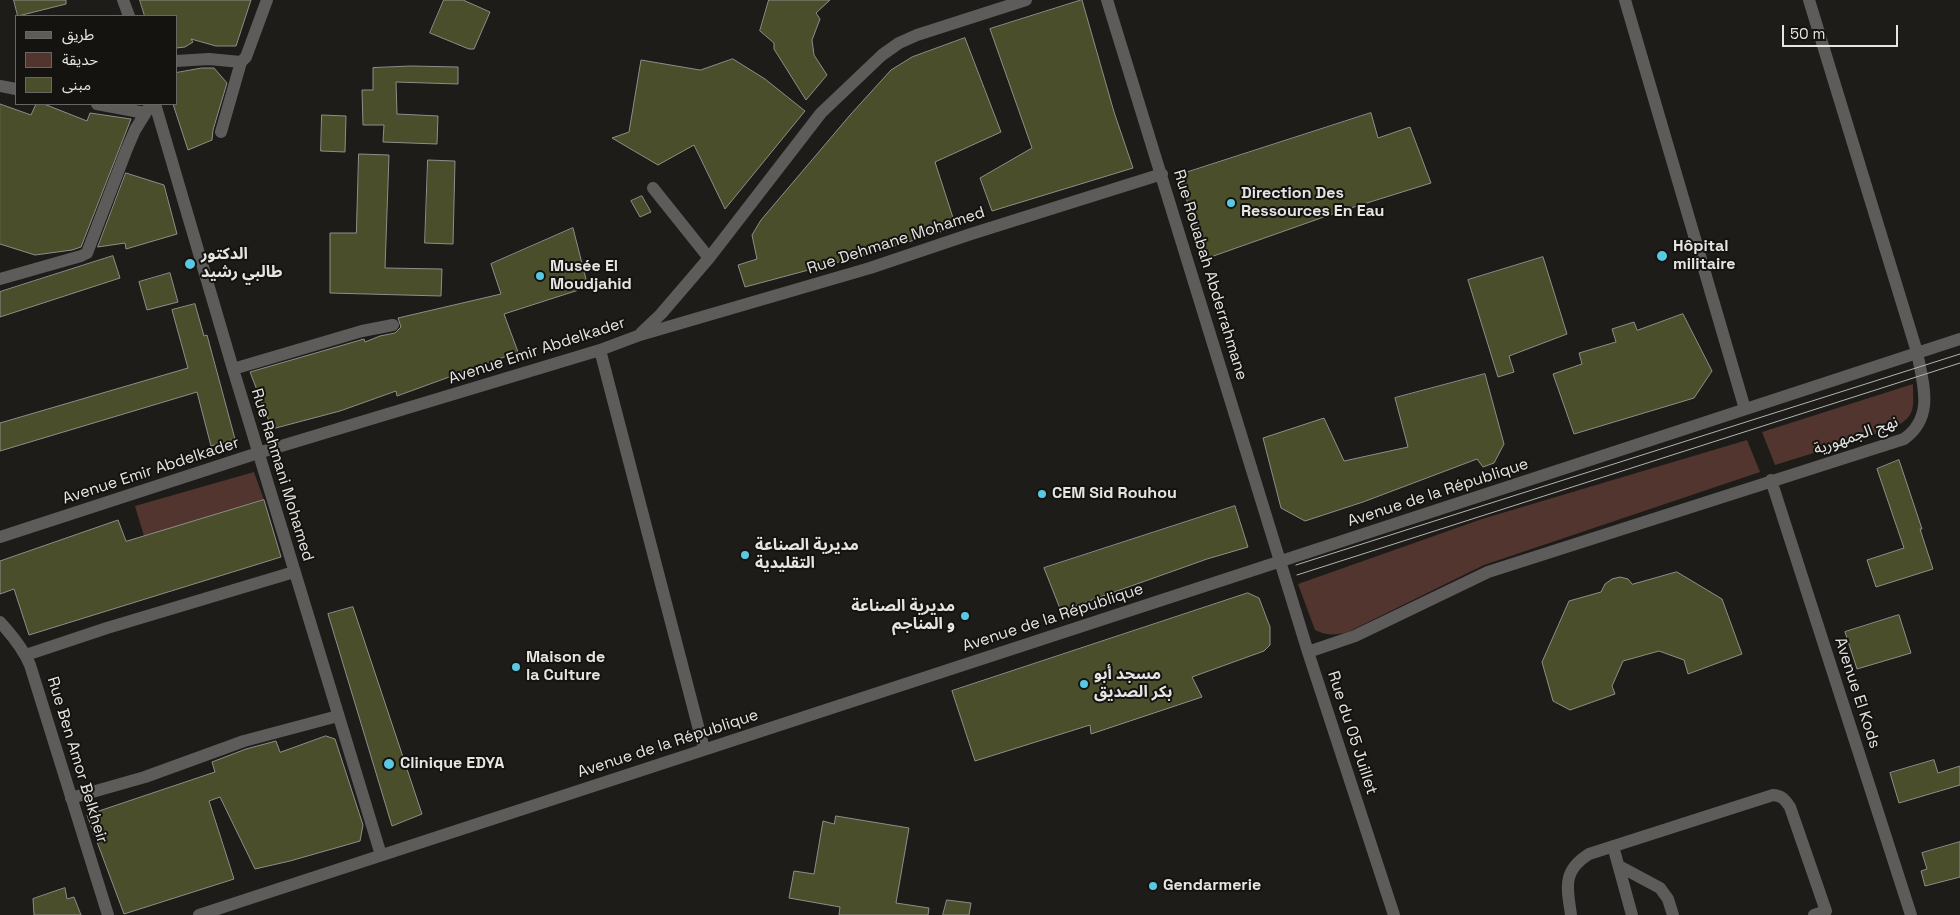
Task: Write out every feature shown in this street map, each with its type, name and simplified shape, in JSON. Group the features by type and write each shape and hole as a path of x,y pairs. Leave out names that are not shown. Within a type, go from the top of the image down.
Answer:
{"street":[{"path":"123,0 129,15"},
{"path":"222,132 241,62 246,57 267,0"},
{"name":"Avenue Emir Abdelkader","path":"0,537 258,453 600,350 640,335 661,314 709,258 820,113 882,55 899,42 917,35 1026,0"},
{"name":"Rue Rouabah Abderrahmane","path":"1107,0 1281,561"},
{"path":"1625,0 1745,409"},
{"name":"نهج الجمهورية","path":"1308,652 1355,636 1488,572 1904,439 1913,432 1919,424 1924,410 1925,394 1918,352 1809,0"},
{"path":"178,61 209,59 241,62"},
{"path":"0,86 15,88"},
{"path":"0,279 87,253 126,151 148,108 110,105"},
{"name":"Rue Rahmani Mohamed","path":"155,105 232,368 381,855"},
{"name":"Rue Dehmane Mohamed","path":"640,335 870,268 1162,174"},
{"path":"653,188 709,258"},
{"path":"232,368 362,331 393,325"},
{"path":"1918,352 1960,339"},
{"path":"600,350 704,749"},
{"name":"Avenue de la République","path":"199,915 1918,352"},
{"name":"Avenue El Kods","path":"1771,480 1911,915"},
{"name":"Rue du 05 Juillet","path":"1281,561 1308,652 1394,915"},
{"path":"26,655 107,628 294,572"},
{"name":"Rue Ben Amor Belkheir","path":"0,622 14,637 26,655 108,915"},
{"path":"71,798 145,777 244,741 338,716"},
{"path":"1571,915 1567,885 1571,870 1578,861 1589,854 1768,796 1780,796 1785,799 1790,807 1823,914"},
{"path":"1613,846 1632,915"},
{"path":"1619,866 1660,888 1668,899 1673,915"}],"green space":[{"path":"1913,384 1912,410 1907,419 1894,428 1775,465 1762,432"},
{"path":"1747,440 1760,472 1484,565 1348,632 1331,634 1315,630 1298,584 1482,519"},
{"path":"254,472 264,500 144,536 135,506"}],"building":[{"path":"14,0 66,0 66,4 18,15"},
{"path":"140,0 251,0 236,46 216,46 191,39 193,42 185,47 178,48 178,15 145,15"},
{"path":"444,0 463,0 490,12 474,49 469,49 430,33"},
{"path":"769,0 830,0 816,13 820,19 812,40 814,55 827,75 806,100 774,49 774,43 760,31"},
{"path":"1082,0 1114,112 1133,168 992,211 980,178 1032,148 990,29"},
{"path":"965,38 1001,132 935,162 956,227 876,252 745,287 738,265 757,259 752,235 761,220 851,114 891,70 912,57"},
{"path":"733,59 765,79 805,111 725,209 694,145 658,165 612,138 629,132 641,60 700,70"},
{"path":"411,66 458,67 458,84 396,82 397,114 438,116 437,144 383,142 384,125 363,125 362,90 373,90 373,68"},
{"path":"202,68 214,68 227,83 213,130 212,140 188,150 173,105 178,105 178,73"},
{"path":"0,104 31,115 36,105 47,105 87,121 90,113 131,119 81,247 35,255 0,244"},
{"path":"1371,113 1378,138 1410,127 1431,183 1338,212 1205,259 1179,175"},
{"path":"322,115 346,116 345,152 321,151"},
{"path":"359,154 389,155 385,268 442,269 441,296 330,293 330,233 356,233"},
{"path":"428,160 455,161 453,244 425,243"},
{"path":"126,173 164,185 177,234 126,249 125,243 98,247"},
{"path":"642,196 651,212 640,217 631,201"},
{"path":"573,228 588,287 504,314 518,352 397,396 396,391 340,411 272,429 250,372 364,339 365,342 395,333 401,327 398,318 501,294 491,264"},
{"path":"113,256 120,278 0,317 0,292"},
{"path":"1543,257 1567,334 1509,356 1514,372 1498,377 1468,280"},
{"path":"170,273 178,302 147,310 139,282"},
{"path":"195,304 204,336 207,335 235,439 211,446 197,392 0,451 0,423 188,368 172,310"},
{"path":"1683,314 1712,371 1694,398 1574,434 1553,374 1582,364 1579,353 1616,342 1612,329 1634,322 1637,330"},
{"path":"1485,374 1504,444 1494,463 1483,467 1477,459 1363,502 1305,521 1281,508 1263,438 1324,418 1344,461 1408,447 1395,398"},
{"path":"1899,460 1933,569 1876,587 1867,560 1904,548 1877,469"},
{"path":"264,500 281,557 29,635 14,589 0,594 0,561 118,520 126,541"},
{"path":"1235,506 1248,547 1207,559 1061,611 1044,568"},
{"path":"1677,572 1722,599 1742,654 1688,674 1684,660 1659,651 1623,661 1612,686 1615,694 1570,710 1553,701 1542,662 1569,601 1601,592 1605,584 1612,579 1620,577 1628,579 1632,584"},
{"name":"مسجد أبو بكر الصديق","path":"1248,593 1259,598 1270,627 1270,645 1264,651 1192,677 1202,697 1091,734 1090,725 975,761 952,691"},
{"name":"Clinique EDYA","path":"353,607 422,814 392,826 328,614"},
{"path":"1899,615 1911,653 1857,669 1845,632"},
{"path":"326,736 335,739 363,825 360,841 255,869 220,797 209,801 234,879 124,914 87,815 215,772 212,762 246,749 276,741 280,752"},
{"path":"1934,760 1938,773 1960,766 1960,785 1899,803 1890,773"},
{"path":"836,816 909,828 896,903 929,908 928,915 839,915 840,907 789,898 794,871 814,874 823,821 834,824"},
{"path":"1960,842 1960,877 1925,886 1921,871 1927,869 1922,853"},
{"path":"65,888 67,899 74,897 81,915 34,915 33,899"},
{"path":"947,900 971,903 969,915 943,915"}],"tram line":[{"path":"1296,565 1960,354"},
{"path":"1297,575 1960,363"}],"place":[{"name":"Direction Des Ressources En Eau","path":"1231,203"},
{"name":"Hôpital militaire","path":"1662,256"},
{"name":"الدكتور طالبي رشيد","path":"190,264"},
{"name":"Musée El Moudjahid","path":"540,276"},
{"name":"CEM Sid Rouhou","path":"1042,494"},
{"name":"مديرية الصناعة التقليدية","path":"745,555"},
{"name":"مديرية الصناعة و المناجم","path":"965,616"},
{"name":"Maison de la Culture","path":"516,667"},
{"name":"مسجد أبو بكر الصديق","path":"1084,684"},
{"name":"Clinique EDYA","path":"389,764"},
{"name":"Gendarmerie","path":"1153,886"}]}
